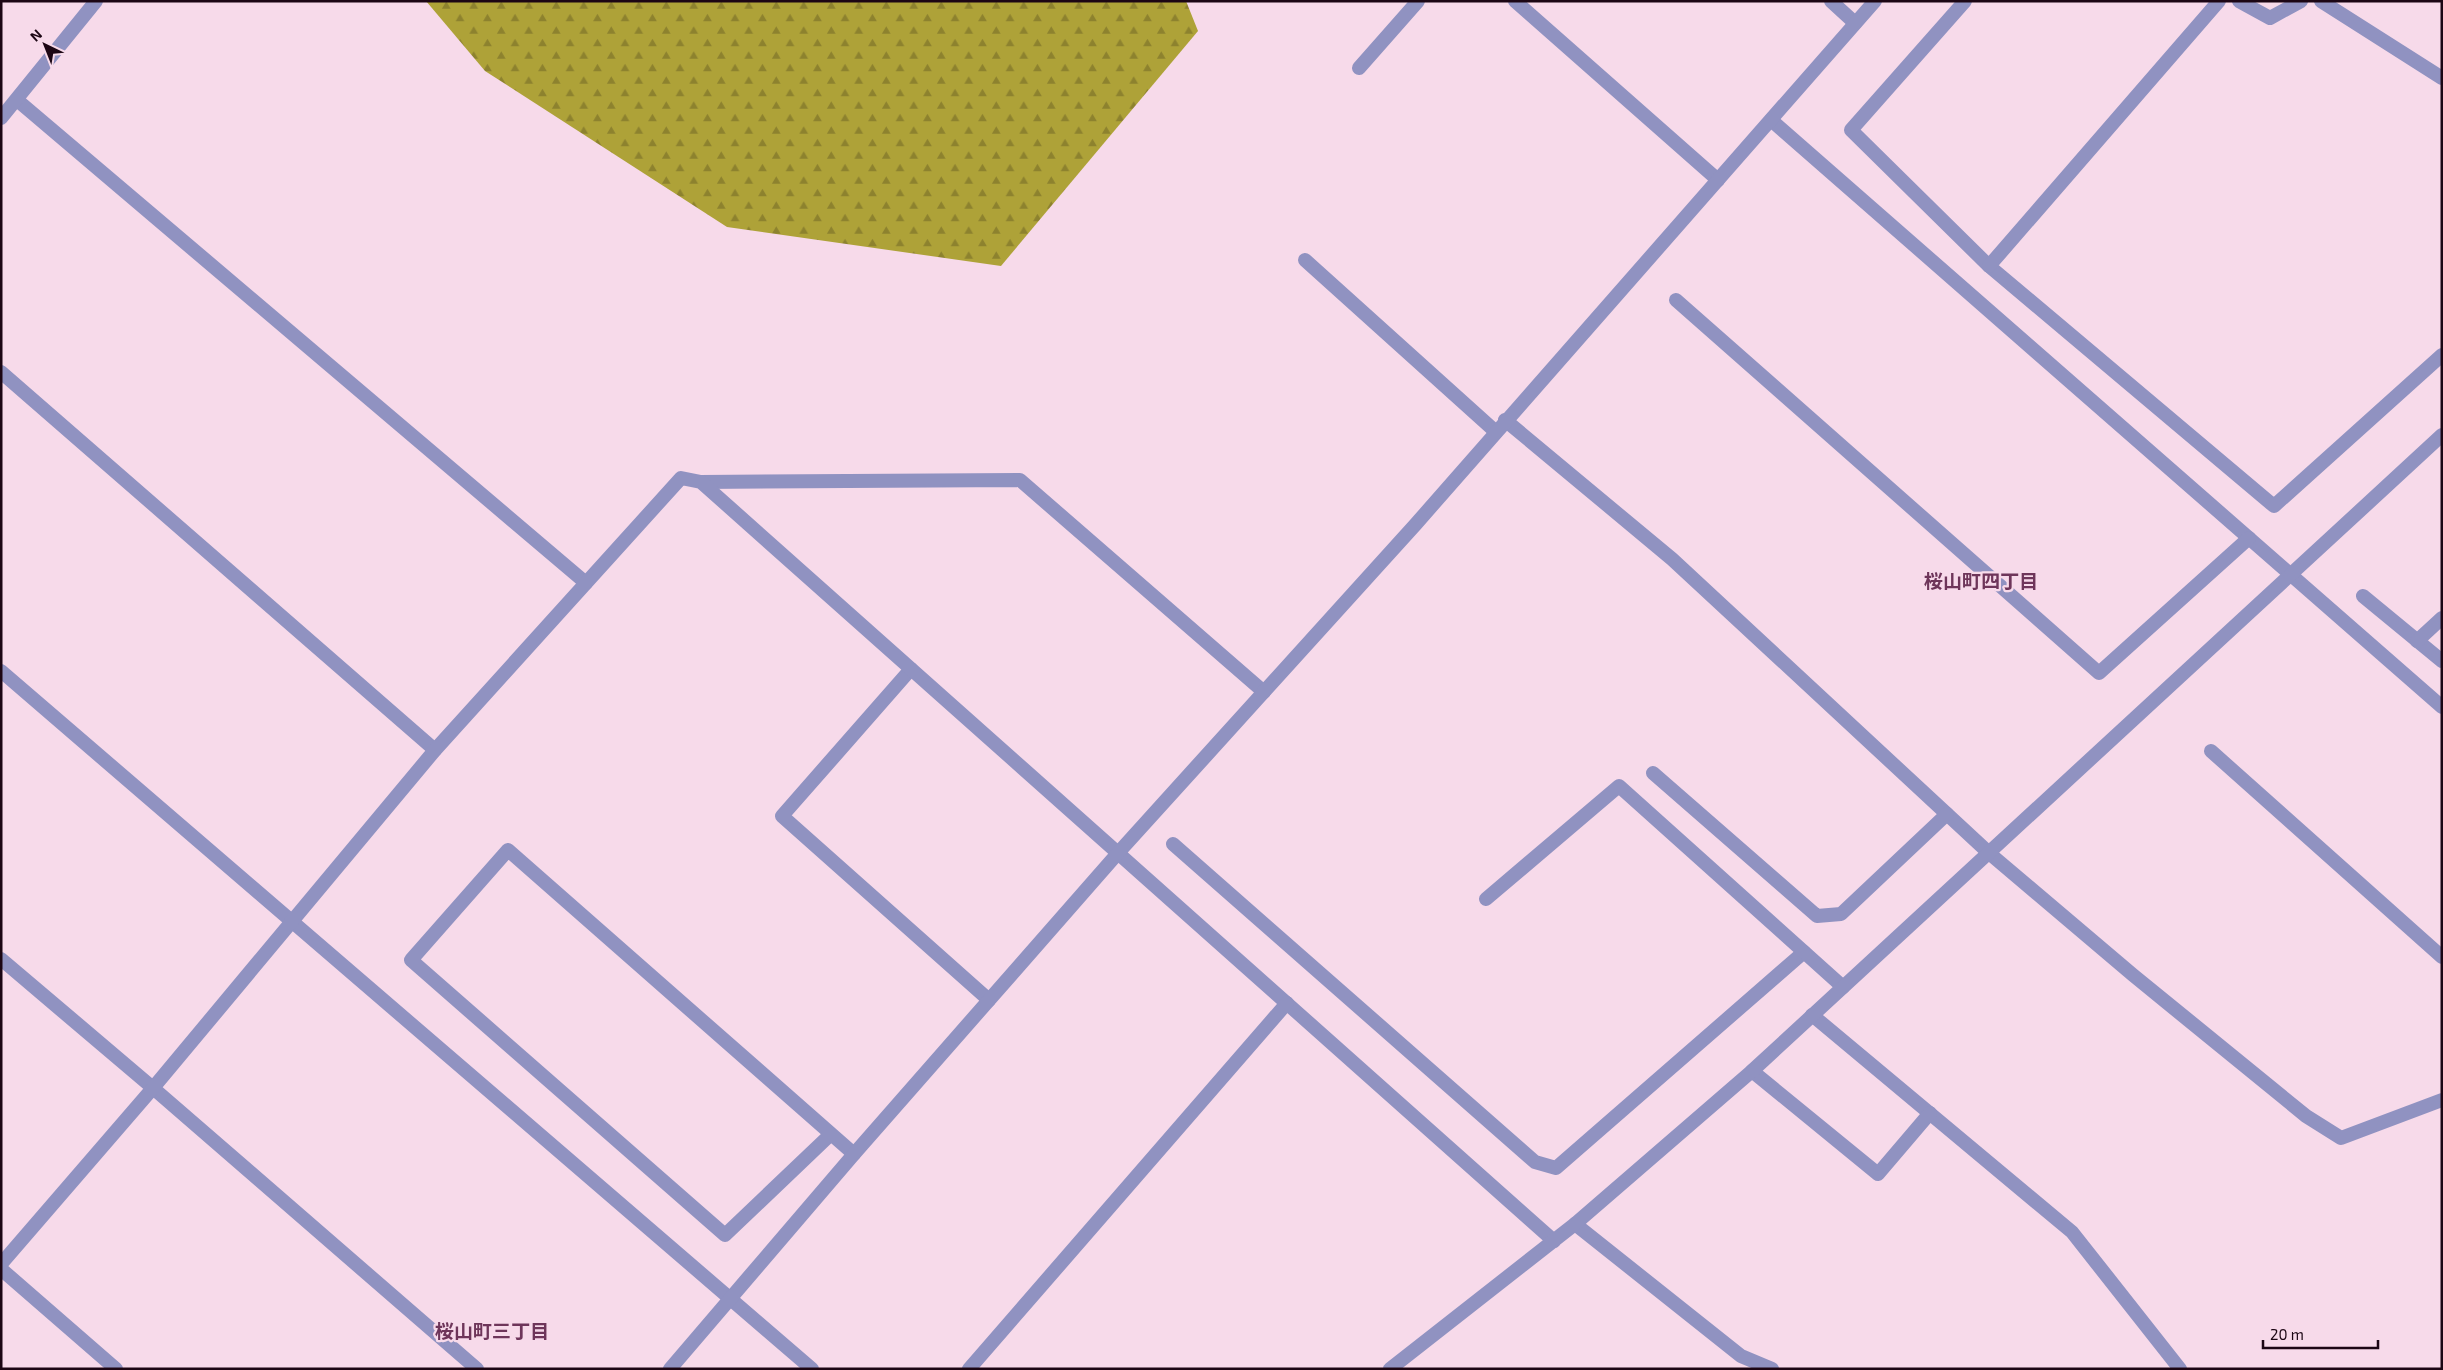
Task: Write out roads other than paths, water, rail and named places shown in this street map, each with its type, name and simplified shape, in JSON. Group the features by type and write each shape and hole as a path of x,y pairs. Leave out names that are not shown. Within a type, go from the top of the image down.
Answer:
{"street":[{"path":"1,118 96,1"},
{"path":"1358,68 1418,1"},
{"path":"1831,1 1855,23"},
{"path":"670,1369 854,1154 1118,853 1496,432 1875,1"},
{"path":"1965,1 1851,130 1989,266 2274,506 2442,355"},
{"path":"1989,266 2219,1"},
{"path":"2239,1 2270,18 2301,1"},
{"path":"2321,1 2442,78"},
{"path":"1523,4 1718,180"},
{"path":"17,100 586,583"},
{"path":"1771,120 2442,707"},
{"path":"1305,260 1496,432"},
{"path":"1676,300 2099,673 2249,538"},
{"path":"1,372 435,750"},
{"path":"1505,420 1672,559 1989,853 2133,975 2306,1116 2341,1138 2442,1100"},
{"path":"1390,1369 1575,1224 1752,1070 2442,435"},
{"path":"1,1264 154,1088 435,750 681,478 701,482 1020,480 1264,692"},
{"path":"701,482 1554,1241"},
{"path":"2363,596 2442,661"},
{"path":"2417,641 2442,618"},
{"path":"911,669 782,816 989,1000"},
{"path":"1,671 812,1369"},
{"path":"2210,750 2442,957"},
{"path":"1653,773 1817,916 1842,914 1947,814"},
{"path":"1486,899 1619,786 1843,987"},
{"path":"1173,844 1535,1162 1556,1168 1804,952"},
{"path":"831,1134 726,1235 410,960 508,850 854,1154"},
{"path":"1,959 154,1088 477,1369"},
{"path":"969,1369 1287,1003"},
{"path":"1812,1015 2072,1232 2180,1369"},
{"path":"1752,1070 1878,1174 1930,1113"},
{"path":"1575,1224 1741,1356 1772,1369"},
{"path":"1,1269 116,1369"}],"district":[{"name":"桜山町四丁目","path":"1981,581"},
{"name":"桜山町三丁目","path":"492,1331"}]}
